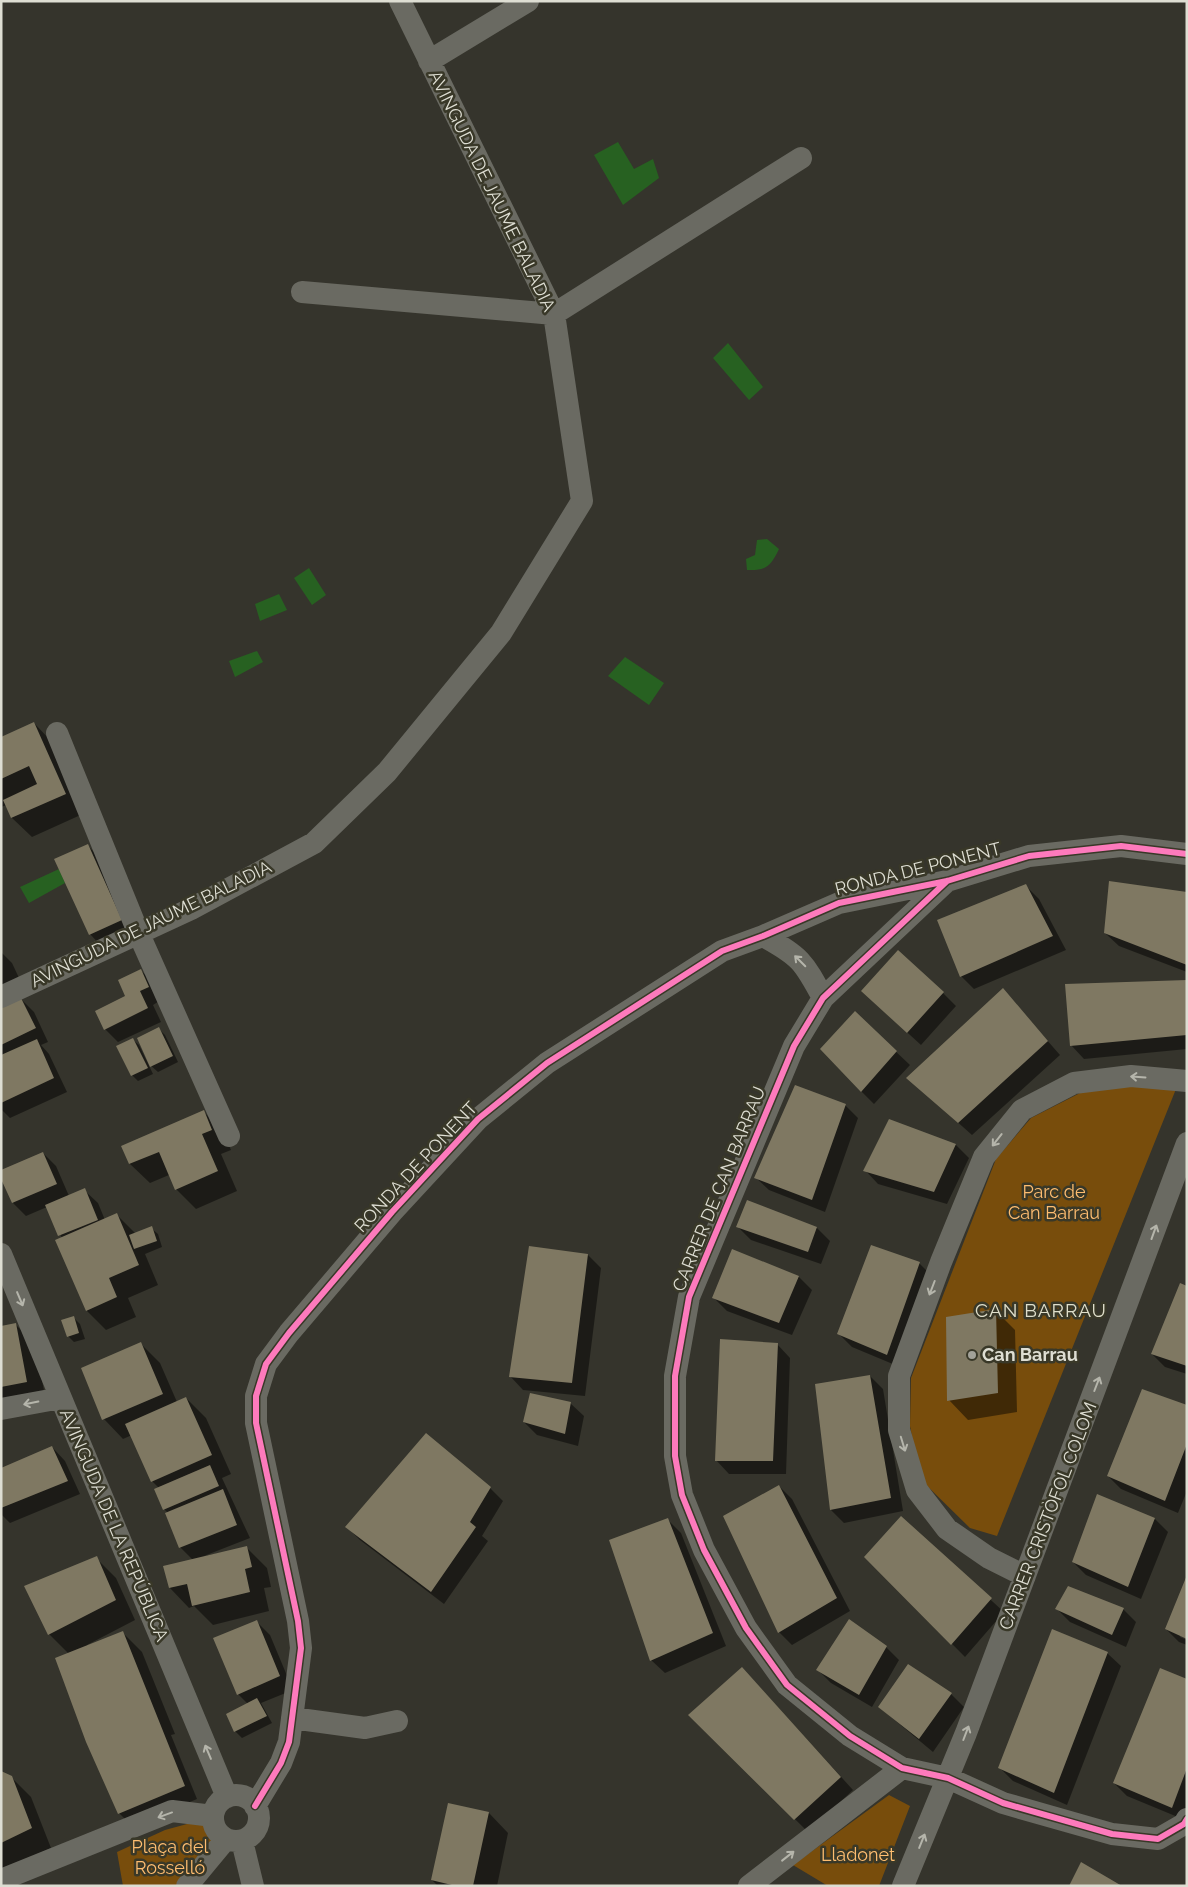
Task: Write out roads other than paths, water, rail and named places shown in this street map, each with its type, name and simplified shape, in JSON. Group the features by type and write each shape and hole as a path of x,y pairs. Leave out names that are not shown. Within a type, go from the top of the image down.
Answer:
{"street":[{"name":"AVINGUDA DE JAUME BALADIA","path":"1,996 191,909 314,843 387,772 501,633 582,501 554,314 400,1"},
{"path":"429,61 528,1"},
{"path":"302,292 554,314 801,158"},
{"path":"57,733 138,932 229,1136"},
{"name":"RONDA DE PONENT","path":"255,1806 281,1763 289,1742 301,1648 299,1630 256,1423 256,1396 266,1364 289,1333 385,1219 478,1119 547,1063 722,951 763,936 839,903 947,881 1029,856 1121,846 1187,854"},
{"name":"CARRER DE CAN BARRAU","path":"947,881 823,998 794,1046 689,1298 675,1376 675,1456 682,1495 704,1550 746,1628 787,1685 850,1736 902,1768 948,1778 1004,1803 1112,1834 1158,1839 1184,1824 1187,1819"},
{"path":"763,936 789,950 805,965 823,998"},
{"path":"1025,1576 989,1558 947,1529 917,1490 899,1430 898,1376 984,1157 1022,1110 1074,1083 1132,1076 1187,1081"},
{"name":"CARRER CRISTÒFOL COLOM","path":"903,1886 948,1778 1187,1143"},
{"name":"AVINGUDA DE LA REPÚBLICA","path":"1,1254 227,1797"},
{"path":"1,1409 61,1398"},
{"path":"292,1718 365,1728 397,1721"},
{"path":"749,1886 902,1768"},
{"path":"187,1886 234,1840 250,1836 256,1829 259,1815 255,1806 243,1796 227,1797 216,1806 213,1816 216,1830 234,1840 253,1886"},
{"path":"1,1880 172,1812 213,1816"}],"place":[{"name":"Can Barrau","path":"972,1355"}],"district":[{"name":"CAN BARRAU","path":"1041,1310"}],"park label":[{"name":"Parc de Can Barrau","path":"1054,1202"},
{"name":"Lladonet","path":"858,1855"},
{"name":"Plaça del Rosselló","path":"170,1857"}]}
